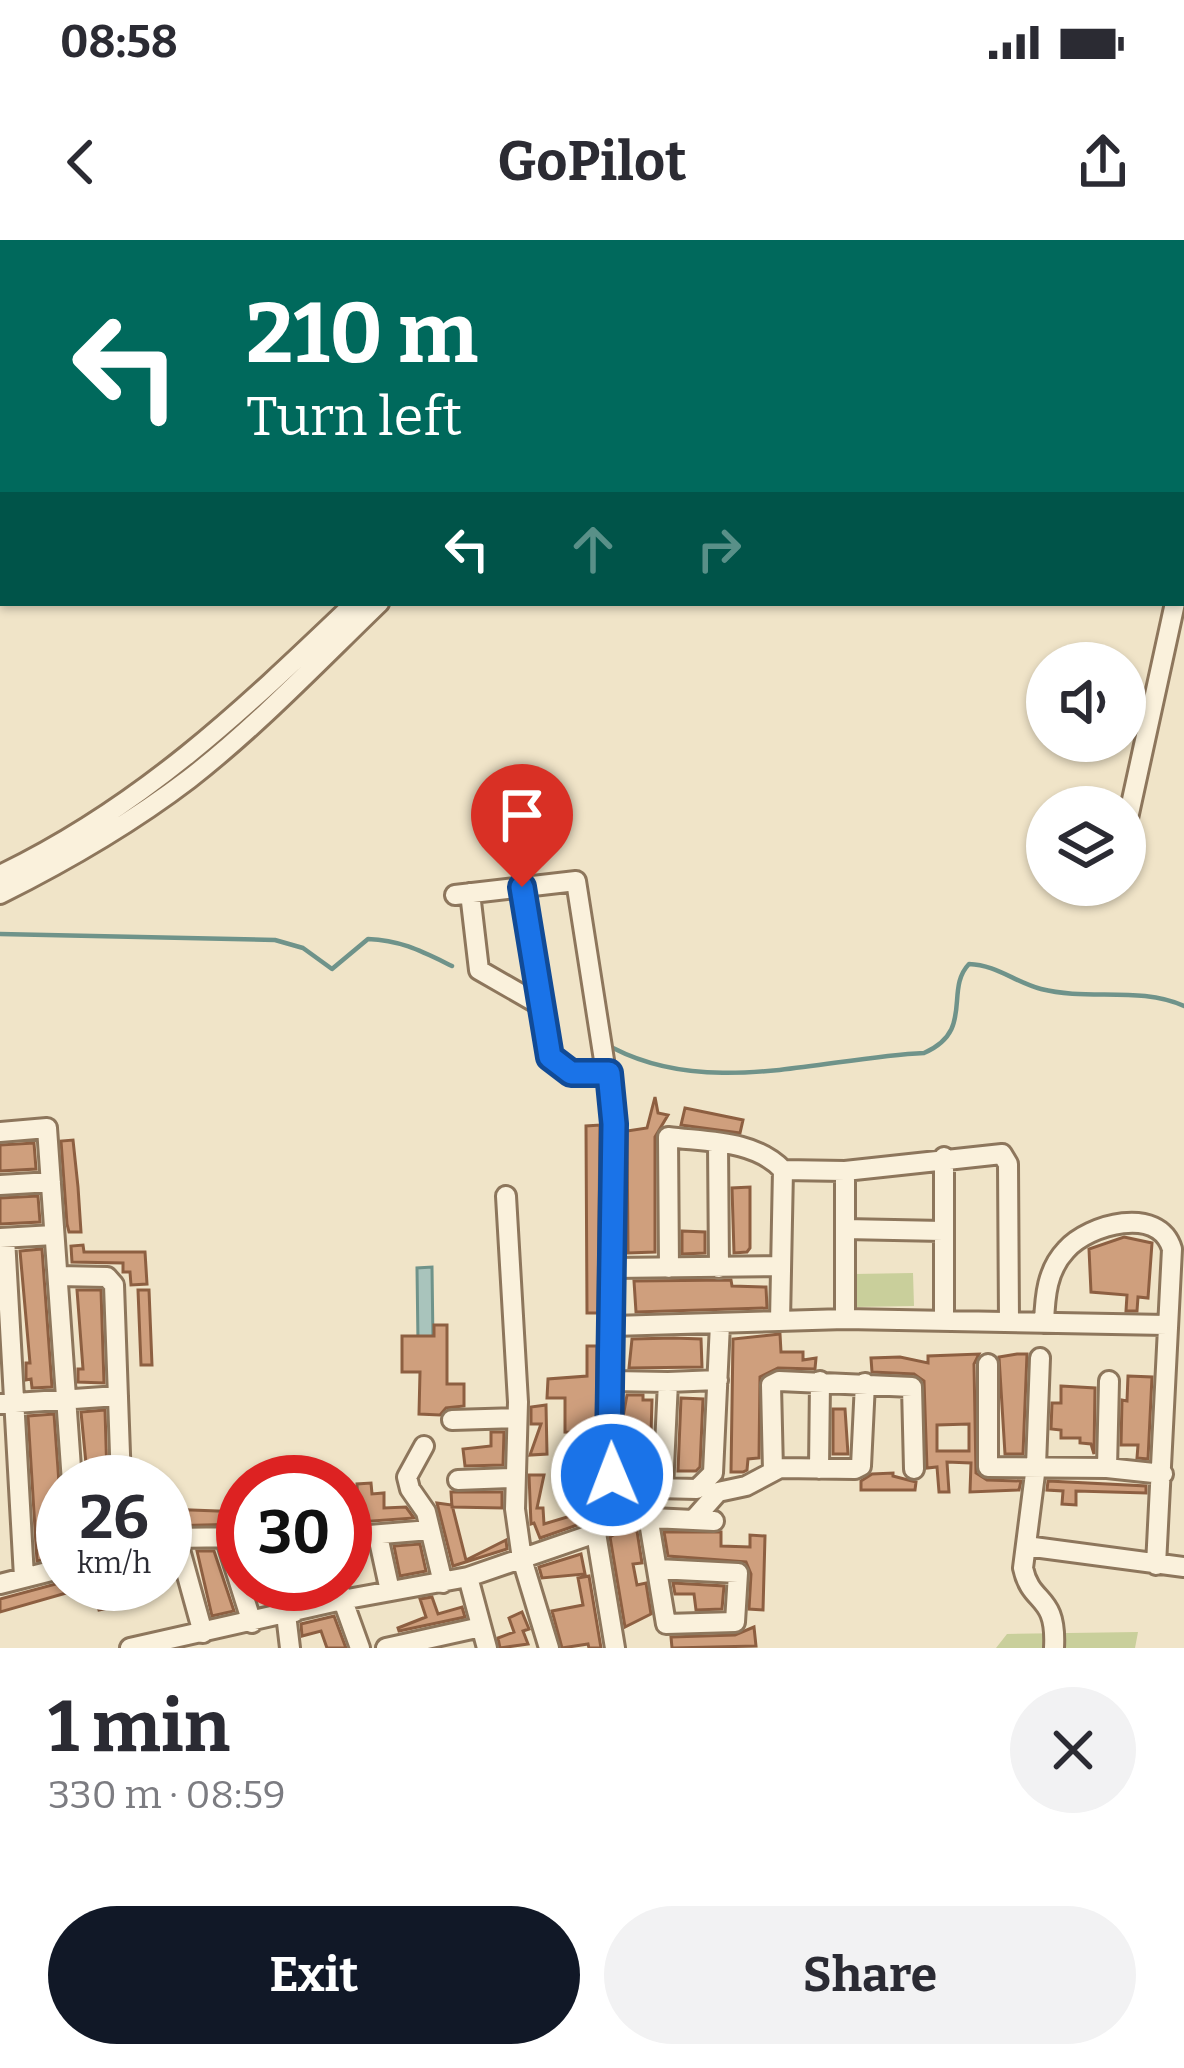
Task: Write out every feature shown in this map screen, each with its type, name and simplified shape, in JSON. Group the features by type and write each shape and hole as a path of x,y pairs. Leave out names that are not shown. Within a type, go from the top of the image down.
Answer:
{"street":[{"path":"0,875 70,840 176,767 352,606"},
{"path":"0,894 113,832 186,781 263,716 376,606"},
{"path":"1135,786 1174,606"},
{"path":"372,1591 468,1577 596,1533 611,1516 616,1487 609,1452 614,1124 576,881 462,894 479,970 540,1005"},
{"path":"522,887 550,1057 571,1073 609,1073"},
{"path":"0,1132 47,1128 71,1455"},
{"path":"669,1268 668,1137 755,1150 783,1170 844,1171 1002,1154 1008,1164 1009,1322"},
{"path":"718,1144 719,1268"},
{"path":"944,1157 944,1321"},
{"path":"780,1321 783,1170"},
{"path":"844,1171 844,1319"},
{"path":"0,1185 51,1181"},
{"path":"506,1196 516,1418 513,1478 523,1559 549,1648"},
{"path":"1044,1323 1051,1274 1066,1248 1101,1227 1141,1223 1163,1232 1172,1249 1156,1565"},
{"path":"845,1229 943,1231"},
{"path":"24,1577 9,1461 3,1238 54,1235"},
{"path":"613,1268 781,1266"},
{"path":"59,1276 107,1276 114,1285 120,1455"},
{"path":"613,1326 844,1319 1167,1325"},
{"path":"616,1487 697,1490 713,1473 720,1324"},
{"path":"1040,1358 1036,1466 1023,1568 1025,1582 1047,1604 1055,1620 1054,1648"},
{"path":"988,1364 988,1467 1107,1468 1163,1474"},
{"path":"613,1382 718,1380"},
{"path":"773,1471 771,1385 779,1381 912,1387 914,1468"},
{"path":"1107,1468 1109,1381"},
{"path":"663,1488 668,1382"},
{"path":"819,1468 820,1382"},
{"path":"611,1516 705,1519 718,1492 746,1486 773,1471 855,1469 864,1462 865,1384"},
{"path":"8,1403 118,1396"},
{"path":"452,1420 516,1418"},
{"path":"424,1446 407,1477 426,1512 443,1583"},
{"path":"458,1480 513,1478"},
{"path":"648,1516 666,1624 735,1622 737,1573 657,1569"},
{"path":"372,1536 430,1530"},
{"path":"596,1533 615,1648"},
{"path":"379,1536 390,1591"},
{"path":"1026,1546 1184,1568"},
{"path":"0,1584 36,1574"},
{"path":"468,1577 487,1648"},
{"path":"192,1600 203,1633"},
{"path":"249,1611 252,1623"},
{"path":"132,1648 296,1611"},
{"path":"346,1611 360,1648"},
{"path":"290,1648 291,1613"},
{"path":"386,1648 430,1644 481,1627"}],"green space":[{"path":"913,1273 914,1306 854,1307 854,1274"},
{"path":"1138,1632 1135,1648 996,1648 1007,1634"}],"water":[{"path":"432,1267 433,1342 418,1342 417,1268"}],"building":[{"path":"655,1097 658,1113 668,1115 655,1137 655,1252 628,1253 627,1131 647,1128"},
{"path":"685,1108 743,1120 740,1133 681,1125"},
{"path":"600,1125 598,1313 587,1313 586,1126"},
{"path":"73,1140 81,1232 69,1232 67,1224 61,1141"},
{"path":"34,1143 36,1169 0,1171 0,1145"},
{"path":"750,1187 750,1248 734,1253 732,1188"},
{"path":"38,1196 40,1222 0,1224 0,1198"},
{"path":"682,1231 705,1232 705,1253 682,1254"},
{"path":"1124,1237 1152,1243 1148,1298 1138,1297 1137,1311 1126,1311 1127,1295 1091,1292 1089,1249"},
{"path":"83,1245 84,1252 145,1252 147,1284 131,1285 123,1263 72,1262 71,1246"},
{"path":"42,1249 52,1387 32,1388 31,1379 26,1380 26,1363 30,1363 20,1251"},
{"path":"731,1280 732,1286 766,1287 767,1308 636,1312 634,1281"},
{"path":"77,1290 101,1290 104,1383 78,1382 78,1369 83,1369"},
{"path":"138,1290 149,1290 152,1365 141,1365"},
{"path":"434,1325 447,1325 447,1384 464,1384 464,1406 446,1408 440,1415 419,1414 420,1372 402,1372 402,1336 434,1336"},
{"path":"780,1334 781,1352 803,1352 803,1360 816,1358 815,1369 778,1368 760,1377 759,1458 748,1459 743,1472 731,1472 733,1339"},
{"path":"632,1339 701,1339 702,1367 629,1368"},
{"path":"587,1346 597,1346 596,1452 601,1489 589,1488 587,1433 565,1432 565,1398 547,1398 548,1379 587,1376"},
{"path":"979,1354 974,1364 976,1473 987,1480 1021,1481 1019,1490 970,1492 971,1463 947,1462 949,1492 939,1492 937,1467 927,1468 924,1381 914,1374 872,1372 871,1358 928,1363 928,1356","holes":["969,1424 969,1451 937,1451 937,1425"]},
{"path":"1027,1354 1023,1454 1005,1454 999,1357"},
{"path":"1128,1376 1152,1377 1148,1459 1137,1458 1138,1445 1121,1445"},
{"path":"1061,1386 1095,1388 1094,1454 1091,1444 1080,1443 1080,1438 1061,1438 1061,1430 1051,1429 1052,1403 1061,1403"},
{"path":"627,1395 652,1400 650,1469 628,1471 623,1417"},
{"path":"681,1398 703,1399 696,1471 678,1471"},
{"path":"546,1405 547,1454 530,1455 541,1424 531,1424 531,1407"},
{"path":"833,1409 845,1409 848,1454 833,1454"},
{"path":"105,1410 106,1455 85,1455 81,1412"},
{"path":"54,1414 57,1455 36,1455 36,1545 28,1416"},
{"path":"491,1432 504,1432 503,1465 465,1466 463,1449 491,1446"},
{"path":"893,1473 916,1482 915,1490 861,1490 861,1481 872,1474"},
{"path":"529,1475 544,1475 537,1508 543,1508 544,1524 577,1514 580,1524 540,1538 531,1524"},
{"path":"1048,1481 1146,1486 1146,1493 1076,1491 1076,1505 1062,1504 1063,1491 1047,1490"},
{"path":"451,1492 502,1492 502,1508 452,1507"},
{"path":"384,1493 384,1508 406,1507 414,1518 372,1521 372,1494"},
{"path":"437,1503 452,1505 466,1560 506,1540 507,1549 453,1566"},
{"path":"192,1510 216,1511 216,1525 192,1525"},
{"path":"622,1530 637,1531 642,1563 633,1564 637,1585 646,1583 651,1614 625,1627 610,1537"},
{"path":"664,1532 721,1532 721,1546 750,1547 750,1535 765,1536 763,1610 749,1609 751,1574 746,1562 668,1556"},
{"path":"420,1544 426,1571 400,1576 394,1546"},
{"path":"197,1551 214,1551 216,1557 216,1611 234,1611 212,1616"},
{"path":"581,1554 585,1574 542,1578 539,1567"},
{"path":"589,1576 601,1648 588,1644 562,1648 552,1611 583,1605 578,1578"},
{"path":"673,1583 724,1586 722,1609 696,1610 694,1594 675,1594"},
{"path":"36,1589 36,1602 0,1612 0,1599"},
{"path":"432,1597 438,1614 462,1607 465,1617 399,1631 426,1617 420,1599"},
{"path":"522,1612 529,1629 523,1631 528,1644 500,1648 498,1638 514,1632 509,1618"},
{"path":"334,1616 346,1648 327,1648 321,1631 302,1636 301,1624"},
{"path":"754,1627 756,1646 672,1648 671,1637 735,1635"}],"waterway":[{"path":"0,934 275,940 303,948 332,969 368,939 401,944 452,966"},
{"path":"613,1048 650,1063 727,1073 924,1053 949,1033 962,974 969,964 1041,989 1150,997 1184,1006"}],"route":[{"path":"522,887 550,1057 571,1073 609,1073 614,1124 612,1475"}]}
